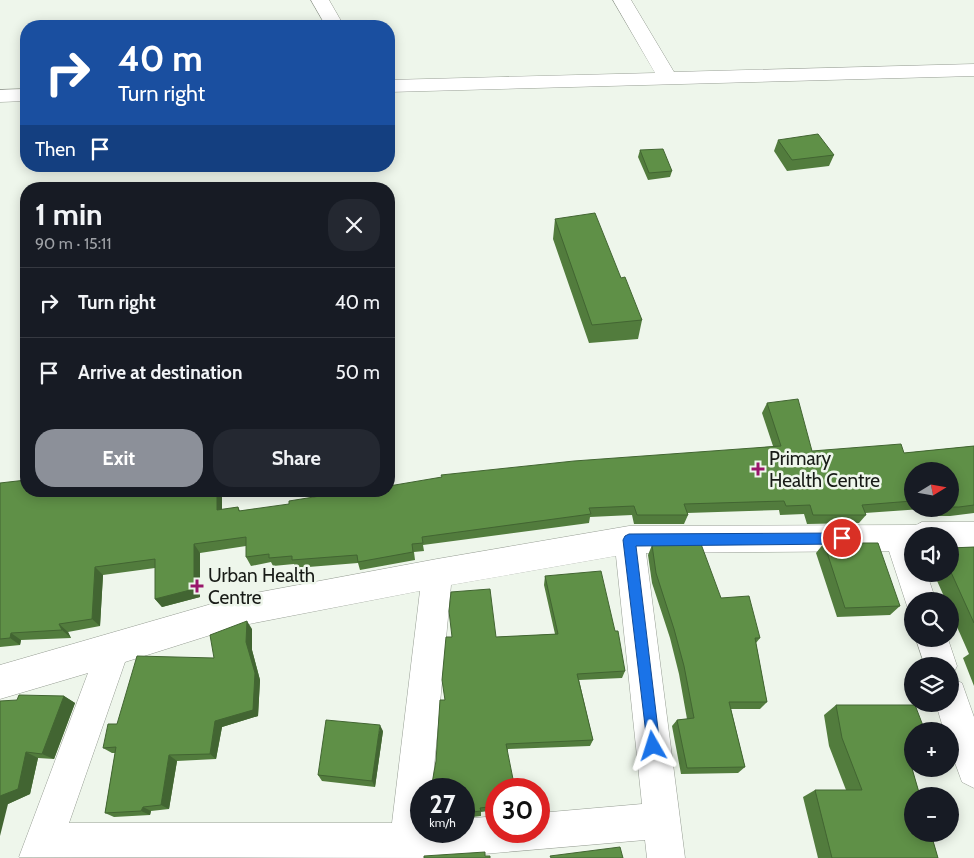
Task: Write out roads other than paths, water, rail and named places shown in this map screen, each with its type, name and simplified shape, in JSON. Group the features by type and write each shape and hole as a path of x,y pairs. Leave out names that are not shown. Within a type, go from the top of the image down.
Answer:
{"street":[{"path":"320,0 332,20"},
{"path":"622,0 668,79"},
{"path":"395,86 974,70"},
{"path":"0,96 20,95"},
{"path":"959,536 974,536"},
{"path":"0,682 113,650 239,611 437,573 629,540 904,537"},
{"path":"629,540 666,858"},
{"path":"408,850 437,573"},
{"path":"113,650 41,850 408,850 485,838"},
{"path":"956,712 974,770"},
{"path":"550,830 661,820"}],"place":[{"name":"Primary Health Centre","path":"758,469"},
{"name":"Urban Health Centre","path":"197,586"}]}
